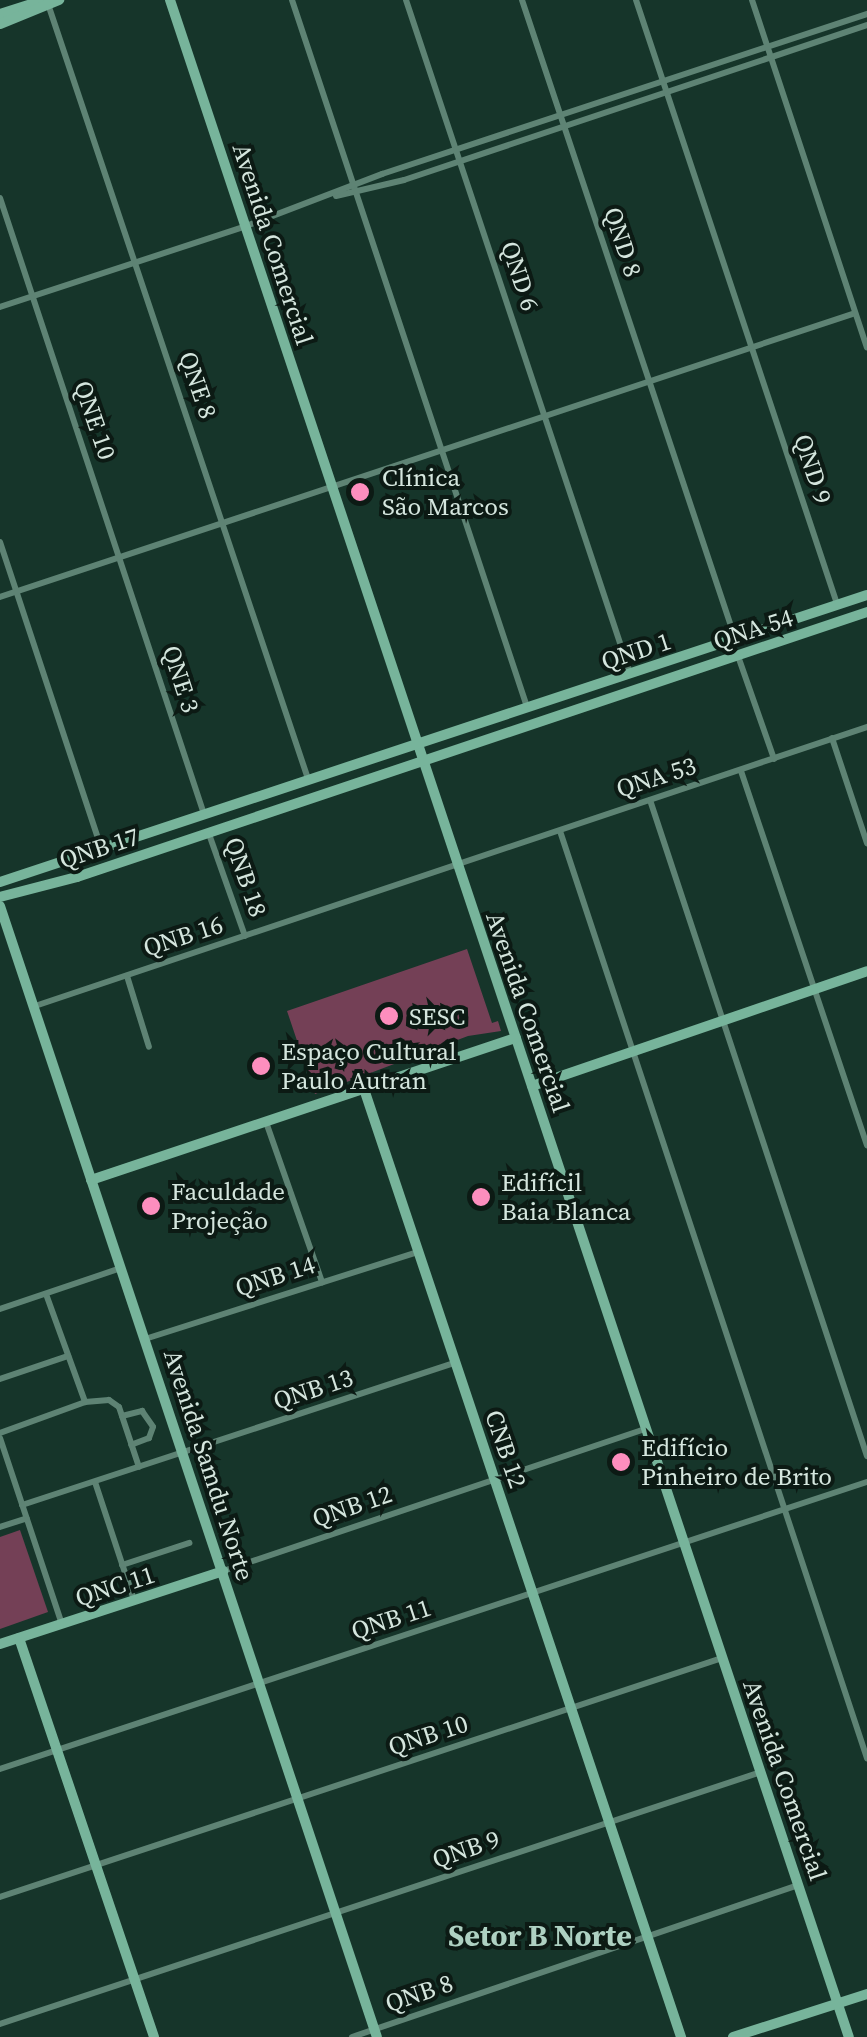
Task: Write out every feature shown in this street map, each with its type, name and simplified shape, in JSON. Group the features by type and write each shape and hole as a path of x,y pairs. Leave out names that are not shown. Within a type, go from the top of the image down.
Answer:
{"main road":[{"name":"Avenida Comercial","path":"170,0 849,2037"},
{"path":"0,14 50,2"},
{"path":"0,24 50,2"},
{"name":"QND 1","path":"0,882 867,595"},
{"name":"QNA 54","path":"424,761 867,612"},
{"path":"693,653 692,663 698,669"},
{"path":"674,659 680,666 678,676"},
{"path":"482,723 481,735 487,740"},
{"path":"313,779 324,784 324,794 424,761"},
{"name":"QNB 17","path":"0,897 76,877 324,794"},
{"path":"71,860 70,870 76,877"},
{"path":"47,868 58,873 50,885"},
{"name":"Avenida Samdu Norte","path":"0,906 376,2033"},
{"path":"532,1086 867,971"},
{"path":"91,1180 516,1038"},
{"name":"CNB 12","path":"364,1090 681,2037"},
{"name":"QNC 11","path":"0,1644 222,1571"},
{"path":"19,1638 154,2037"},
{"path":"734,2037 867,1994"}],"street":[{"path":"292,0 528,708"},
{"name":"QND 6","path":"406,0 630,674"},
{"name":"QND 8","path":"522,0 735,639"},
{"name":"QND 9","path":"636,0 837,605"},
{"path":"752,0 867,347"},
{"name":"QNE 8","path":"50,2 313,779"},
{"path":"0,307 246,226 331,196 352,184 867,14"},
{"path":"331,196 356,194 460,162 867,25"},
{"name":"QNE 10","path":"0,198 120,556"},
{"path":"0,597 856,313"},
{"path":"0,542 102,849"},
{"name":"QNE 3","path":"120,556 205,816"},
{"path":"738,656 774,759"},
{"name":"QNA 53","path":"458,865 867,727"},
{"path":"832,738 867,844"},
{"path":"740,770 867,1145"},
{"path":"650,800 867,1456"},
{"path":"560,831 867,1758"},
{"name":"QNB 18","path":"208,832 246,936"},
{"name":"QNB 16","path":"35,1006 458,865"},
{"path":"127,976 150,1047"},
{"path":"266,1122 322,1282"},
{"name":"QNB 14","path":"146,1339 418,1252"},
{"path":"0,1310 121,1268"},
{"path":"46,1294 85,1402"},
{"path":"0,1378 68,1356"},
{"name":"QNB 13","path":"22,1506 455,1362"},
{"path":"62,1624 0,1436 85,1402 109,1400 120,1411 139,1467"},
{"path":"120,1411 142,1410 153,1427 152,1436 131,1445"},
{"name":"QNB 12","path":"222,1571 648,1428"},
{"path":"95,1482 134,1601"},
{"name":"QNB 11","path":"0,1770 867,1482"},
{"path":"0,1527 27,1518"},
{"path":"122,1565 189,1544"},
{"name":"QNB 10","path":"0,1897 723,1658"},
{"name":"QNB 9","path":"0,2024 761,1772"},
{"name":"QNB 8","path":"352,2037 376,2033 799,1884"}],"shaded area":[{"name":"SESC","path":"467,949 492,1023 498,1021 501,1031 468,1036 315,1094 287,1011"},
{"path":"20,1530 48,1612 0,1629 0,1537"}],"place":[{"name":"Clínica São Marcos","path":"360,492"},
{"name":"SESC","path":"389,1016"},
{"name":"Espaço Cultural Paulo Autran","path":"261,1066"},
{"name":"Edifícil Baia Blanca","path":"481,1197"},
{"name":"Faculdade Projeção","path":"151,1206"},
{"name":"Edifício Pinheiro de Brito","path":"621,1462"}],"district":[{"name":"Setor B Norte","path":"540,1936"}]}
